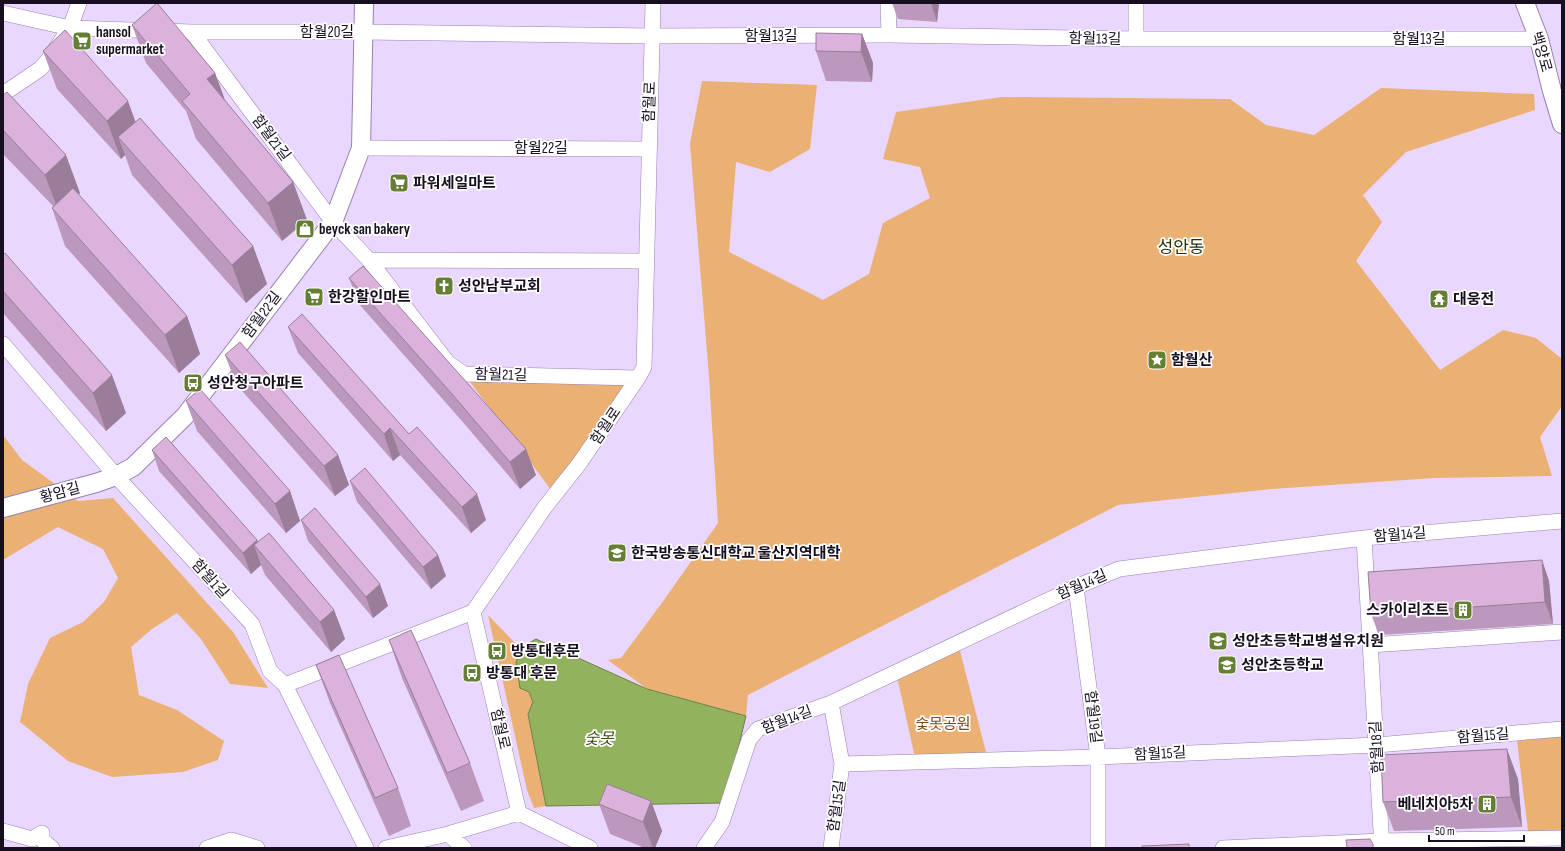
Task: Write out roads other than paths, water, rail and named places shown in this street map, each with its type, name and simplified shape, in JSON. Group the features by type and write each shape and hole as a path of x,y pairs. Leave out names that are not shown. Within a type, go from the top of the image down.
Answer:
{"street":[{"path":"3,94 40,69 48,60 70,28 79,3"},
{"name":"함월22길","path":"116,476 133,467 184,416 333,222 361,148 364,3"},
{"name":"함월로","path":"519,814 473,612 545,507 580,464 644,367 653,3"},
{"path":"888,3 889,35"},
{"path":"1136,3 1136,39"},
{"name":"백양로","path":"1525,3 1539,39 1562,124"},
{"name":"함월20길","path":"3,13 70,28 192,32 364,32 652,36"},
{"name":"함월21길","path":"192,32 333,222 369,260 448,363 464,374 638,378"},
{"name":"함월13길","path":"652,36 889,35 1136,39 1539,39"},
{"name":"함월22길","path":"361,148 649,149"},
{"path":"369,260 646,261"},
{"name":"함월1길","path":"3,344 116,476 252,624 270,671 285,685 366,848"},
{"name":"황암길","path":"3,508 96,483 116,476"},
{"name":"함월14길","path":"704,848 722,822 749,740 758,730 830,703 1076,587 1119,569 1364,538 1562,521"},
{"name":"함월18길","path":"1364,538 1382,844"},
{"name":"함월19길","path":"1076,587 1098,757 1098,848"},
{"path":"285,685 473,612"},
{"path":"1370,645 1562,632"},
{"path":"830,703 842,764"},
{"name":"함월15길","path":"831,848 842,764 1098,757 1377,745 1562,729"},
{"path":"386,848 448,834 519,814 590,848"},
{"path":"3,831 32,839 42,833 42,840 52,848"},
{"path":"448,834 464,848"},
{"path":"1223,848 1562,838"},
{"path":"207,848 231,840 257,848"}],"water":[{"name":"숯못","path":"536,639 647,689 746,716 723,803 546,806 528,714 533,702 529,692 520,688 516,663 520,648"}],"place":[{"name":"hansol supermarket","path":"82,41"},
{"name":"파워세일마트","path":"399,183"},
{"name":"beyck san bakery","path":"305,229"},
{"name":"성안남부교회","path":"444,286"},
{"name":"한강할인마트","path":"314,297"},
{"name":"대웅전","path":"1439,299"},
{"name":"함월산","path":"1157,360"},
{"name":"성안청구아파트","path":"193,383"},
{"name":"한국방송통신대학교 울산지역대학","path":"617,553"},
{"name":"스카이리조트","path":"1463,610"},
{"name":"성안초등학교병설유치원","path":"1218,641"},
{"name":"방통대후문","path":"497,651"},
{"name":"성안초등학교","path":"1227,665"},
{"name":"방통대 후문","path":"472,673"},
{"name":"베네치아5차","path":"1487,804"}],"district":[{"name":"성안동","path":"1181,248"}],"park label":[{"name":"숯못공원","path":"943,724"}]}
